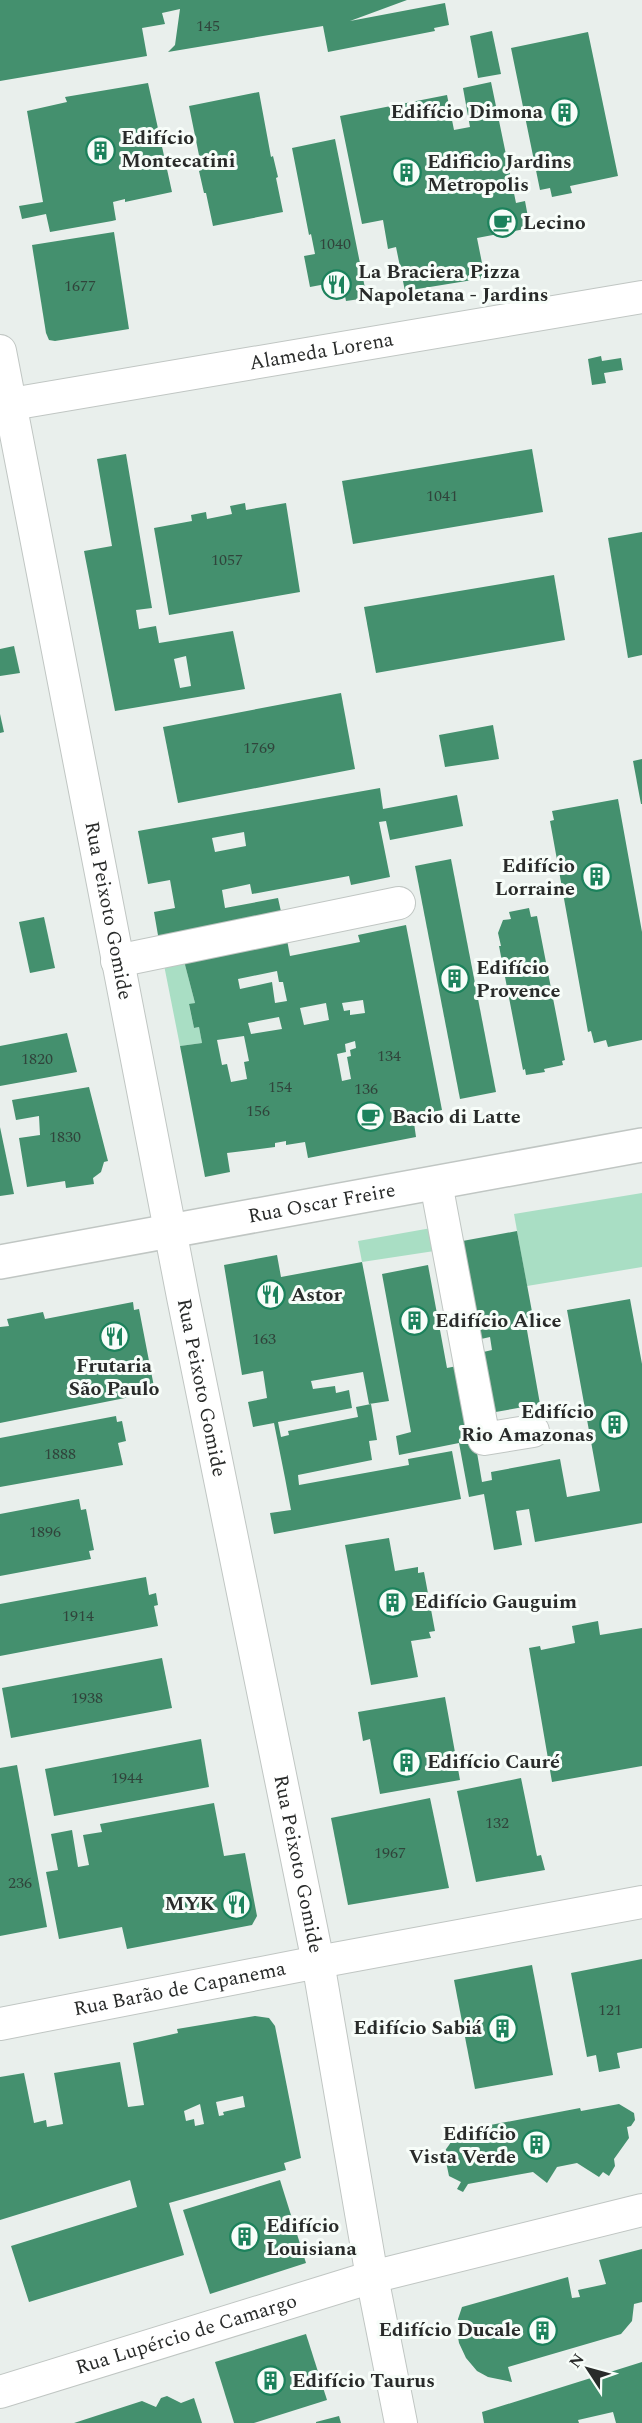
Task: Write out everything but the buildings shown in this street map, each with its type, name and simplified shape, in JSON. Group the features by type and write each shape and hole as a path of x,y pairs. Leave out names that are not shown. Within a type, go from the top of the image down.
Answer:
{"street":[{"name":"Alameda Lorena","path":"5,406 642,297"},
{"name":"Rua Peixoto Gomide","path":"0,351 5,406 318,1962 372,2277 401,2423"},
{"path":"117,961 399,903"},
{"name":"Rua Oscar Freire","path":"0,1262 642,1145"},
{"path":"436,1183 484,1438 532,1431"},
{"name":"Rua Barão de Capanema","path":"0,2024 642,1902"},
{"name":"Rua Lupércio de Camargo","path":"0,2392 372,2277 642,2210"}],"green space":[{"path":"184,961 195,1003 189,1005 194,1028 199,1027 202,1043 180,1046 164,965"},
{"path":"642,1193 642,1267 527,1286 514,1214"},
{"path":"437,1227 441,1250 362,1262 358,1241"}],"place":[{"name":"Edifício Dimona","path":"564,112"},
{"name":"Edifício Montecatini","path":"100,150"},
{"name":"Edificio Jardins Metropolis","path":"406,173"},
{"name":"Lecino","path":"502,223"},
{"name":"La Braciera Pizza Napoletana - Jardins","path":"337,284"},
{"name":"Edifício Lorraine","path":"596,877"},
{"name":"Edifício Provence","path":"455,979"},
{"name":"Bacio di Latte","path":"371,1117"},
{"name":"Astor","path":"270,1295"},
{"name":"Edifício Alice","path":"414,1321"},
{"name":"Frutaria São Paulo","path":"114,1336"},
{"name":"Edifício Rio Amazonas","path":"615,1424"},
{"name":"Edifício Gauguim","path":"393,1602"},
{"name":"Edifício Cauré","path":"406,1762"},
{"name":"MYK","path":"236,1904"},
{"name":"Edifício Sabiá","path":"503,2028"},
{"name":"Edifício Vista Verde","path":"537,2145"},
{"name":"Edifício Louisiana","path":"245,2237"},
{"name":"Edifício Ducale","path":"542,2330"},
{"name":"Edifício Taurus","path":"271,2381"}]}
